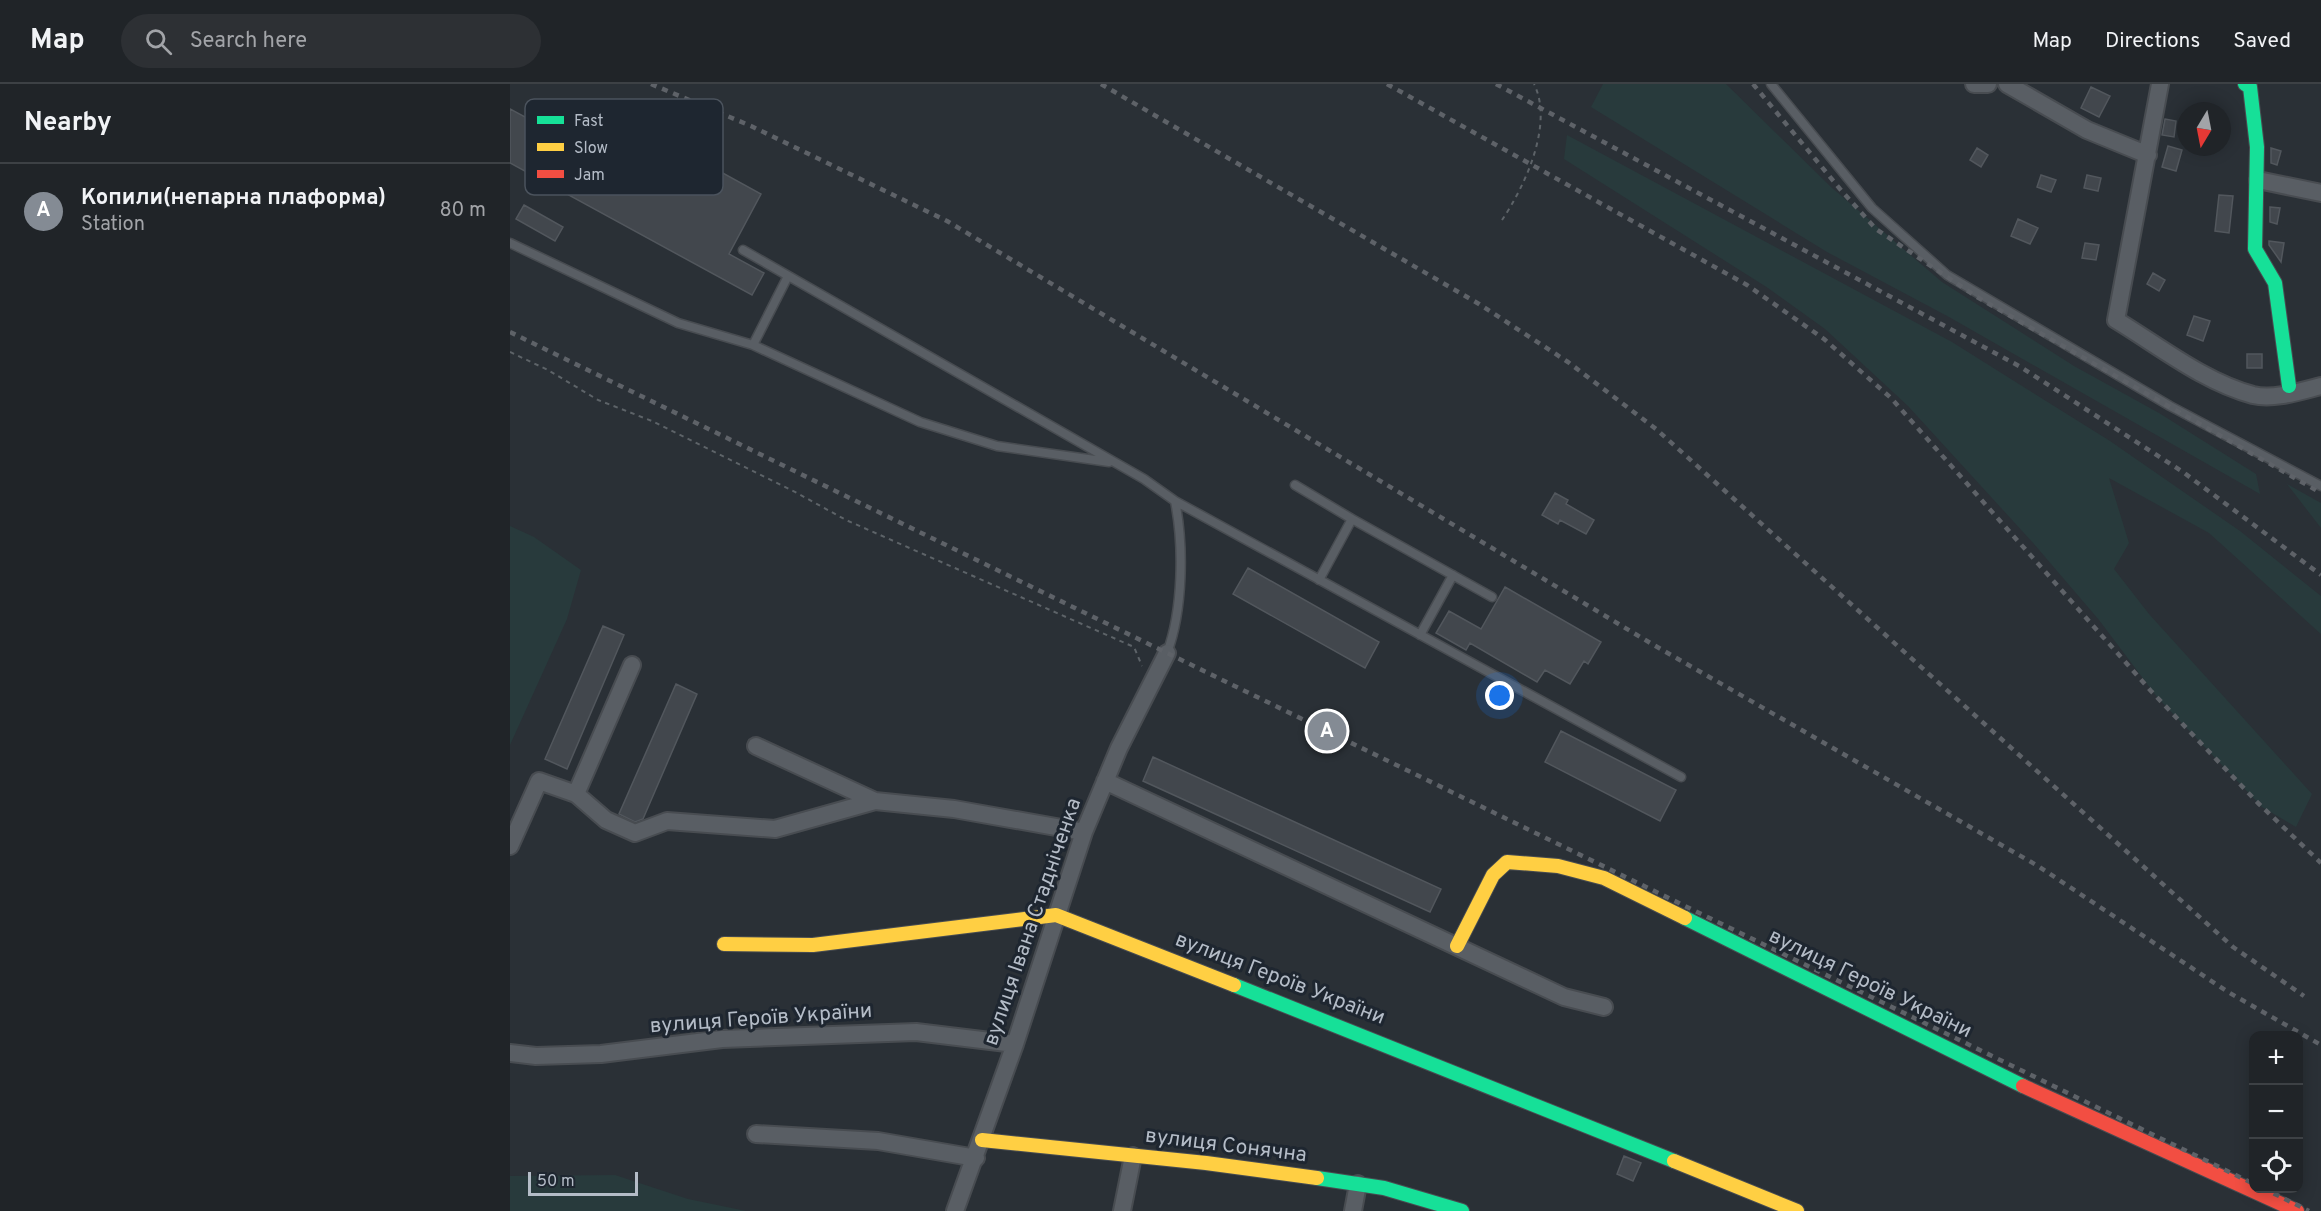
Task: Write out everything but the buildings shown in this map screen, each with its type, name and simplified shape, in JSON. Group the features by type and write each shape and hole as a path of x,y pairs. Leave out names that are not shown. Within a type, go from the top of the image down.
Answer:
{"street":[{"path":"1974,84 1988,84"},
{"path":"2007,84 2087,130 2148,155"},
{"path":"2160,84 2116,320 2211,377 2255,395 2291,393 2321,386"},
{"path":"2246,84 2250,87 2258,180 2255,249 2275,283 2289,386"},
{"path":"2258,180 2321,193"},
{"name":"вулиця Івана Стадніченка","path":"955,1211 976,1158 1015,1044 1084,832 1167,653"},
{"path":"576,794 632,665"},
{"path":"756,746 875,801 954,809 1084,832"},
{"path":"510,846 539,781 576,794 606,820 635,833 667,821 775,829 875,801"},
{"path":"1106,781 1564,997 1604,1007"},
{"name":"вулиця Героїв України","path":"1457,946 1493,876 1507,862 1558,866 1604,878 2034,1091 2297,1211"},
{"name":"вулиця Героїв України","path":"724,944 813,945 1056,915 1413,1055 1797,1211"},
{"name":"вулиця Героїв України","path":"510,1053 536,1056 601,1054 722,1039 916,1032 1015,1044"},
{"path":"756,1134 878,1141 976,1158"},
{"name":"вулиця Сонячна","path":"982,1140 1206,1163 1358,1184 1384,1188 1462,1211"},
{"path":"1122,1211 1134,1156"},
{"path":"1353,1211 1358,1184"}],"lane":[{"path":"1771,84 1872,208 1947,275 2170,406 2321,486"},
{"path":"510,243 678,323 753,345 920,422 998,446 1115,463"},
{"path":"743,250 1115,463 1175,501 1681,777"},
{"path":"753,345 788,276"},
{"path":"1295,485 1492,597"},
{"path":"1167,653 1175,632 1182,534 1175,501"},
{"path":"1319,580 1352,519"},
{"path":"1420,635 1453,575"}],"path":[{"path":"1502,220 1520,193 1534,152 1542,112 1534,84"},
{"path":"510,352 548,370 598,400 652,421 846,520 1134,647 1150,686"}],"shaded area":[{"path":"1603,84 1726,84 1831,187 1942,282 2074,366 2159,413 2256,474 2260,494 1949,317 1827,252 1591,107"},
{"path":"1567,135 1952,342 2110,441 2240,531 2321,596 2321,634 2209,533 2109,478 2129,543 2114,569 2149,614 2312,794 2296,827 2262,807 2157,697 2099,620 2034,544 1908,406 1825,329 1768,288 1564,159"},
{"path":"2287,484 2321,503 2321,528"},
{"path":"510,526 534,537 581,570 567,619 510,745"},
{"path":"615,1175 688,1199 746,1211 510,1211 510,1176"}],"railway":[{"path":"651,84 687,99"},
{"path":"1101,84 1479,304 1568,362 1656,429 2233,947 2304,996"},
{"path":"1387,84 1747,285 1824,339 1891,398 2151,691 2258,803 2321,863"},
{"path":"1496,84 2019,366 2183,472 2321,575"},
{"path":"1753,84 1876,229 1977,297 2321,493"},
{"path":"723,114 947,221 1652,644 2038,866 2228,992 2321,1045"},
{"path":"510,332 2249,1182"},
{"path":"2273,1193 2309,1211"}],"traffic: fast":[{"path":"2245,84 2250,87 2257,147 2255,249 2275,283 2289,386"},
{"path":"1685,918 2023,1086"},
{"path":"1234,985 1674,1161"},
{"path":"1317,1178 1384,1188 1462,1211"}],"traffic: slow":[{"path":"1457,946 1493,875 1507,862 1558,866 1604,878 1685,918"},
{"path":"724,944 813,945 1056,915 1234,985"},
{"path":"982,1140 1206,1163 1317,1178"},
{"path":"1674,1161 1797,1211"}],"traffic: jam":[{"path":"2023,1086 2297,1211"}],"place":[{"name":"Копили(непарна плаформа)","path":"1327,731"}]}
